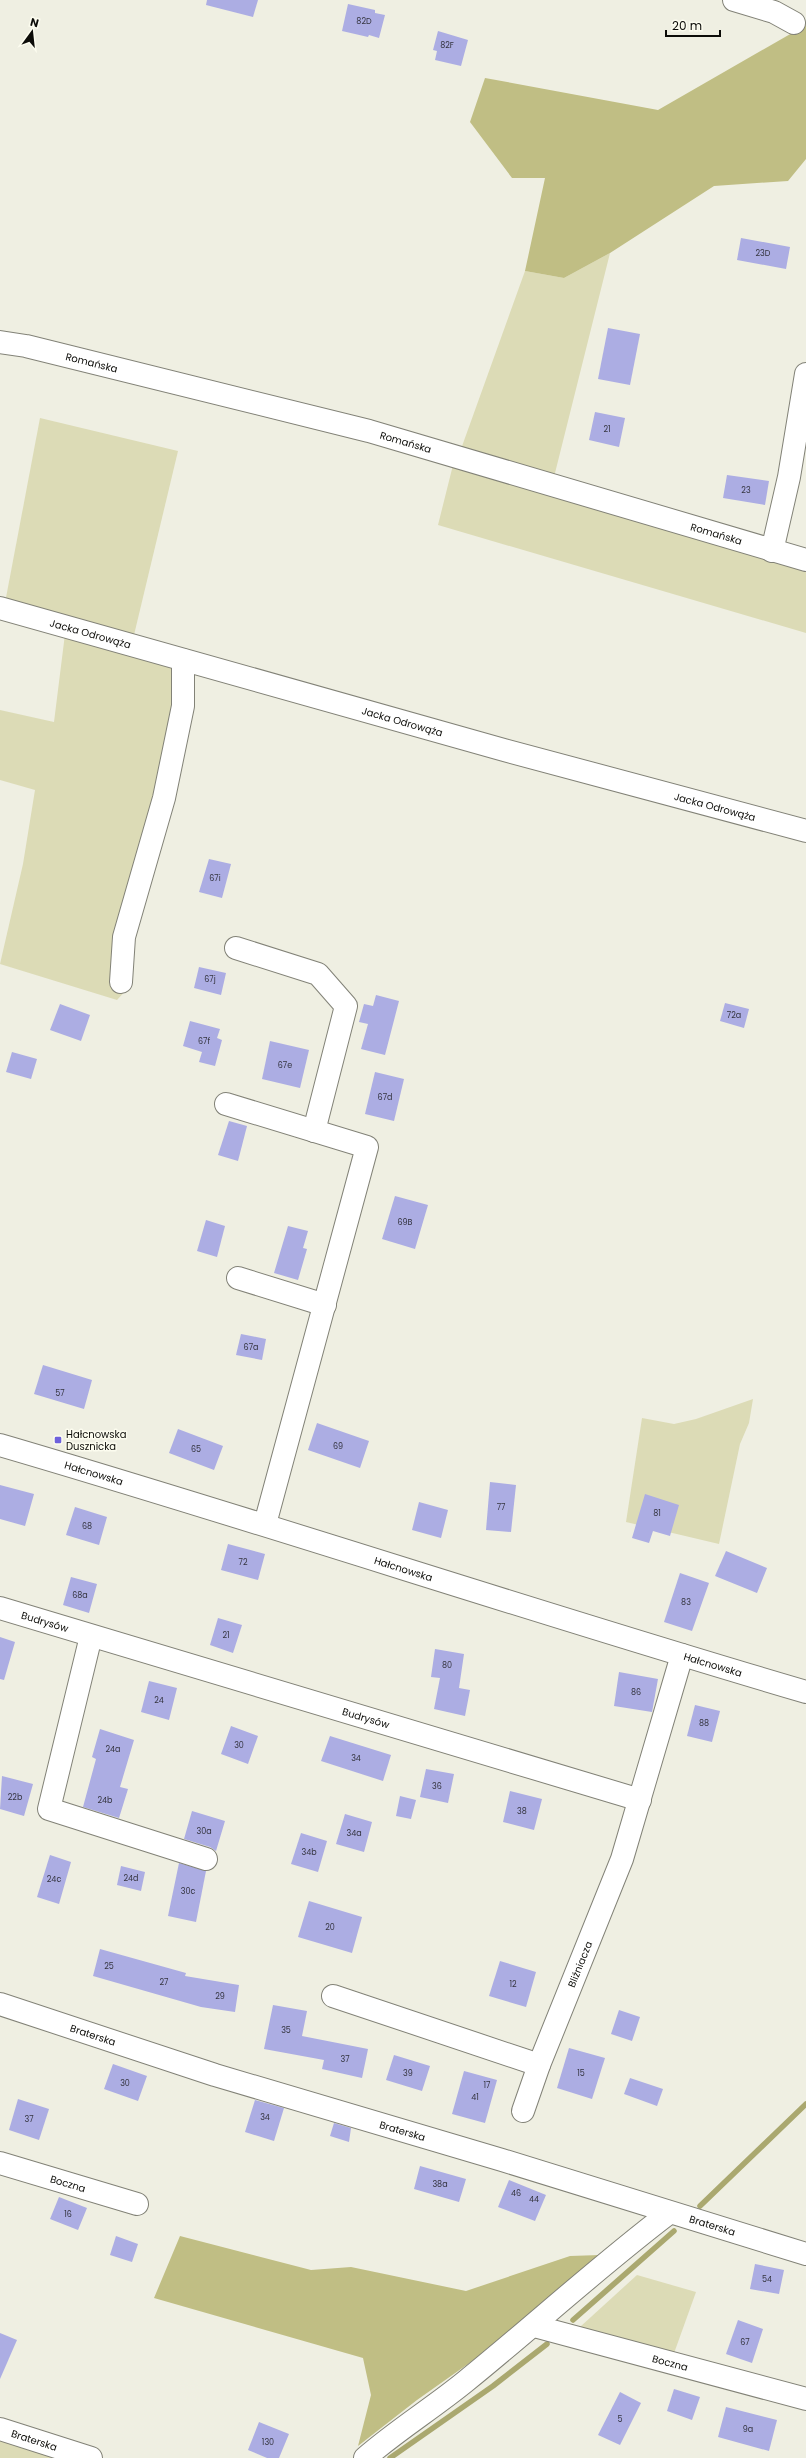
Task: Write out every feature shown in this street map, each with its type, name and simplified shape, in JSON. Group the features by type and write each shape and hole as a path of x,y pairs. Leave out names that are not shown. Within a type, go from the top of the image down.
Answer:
{"street":[{"path":"734,0 774,12 794,23"},
{"name":"Romańska","path":"0,342 26,346 369,431 806,560"},
{"path":"772,551 790,477 806,374"},
{"name":"Jacka Odrowąża","path":"0,608 100,634 183,660 504,750 806,831"},
{"path":"121,982 124,937 164,798 183,706 183,660"},
{"path":"236,948 318,974 346,1006 314,1131"},
{"path":"226,1104 368,1147 265,1524"},
{"path":"238,1278 325,1305"},
{"name":"Hałcnowska","path":"0,1445 265,1524 682,1655 806,1692"},
{"name":"Budrysów","path":"0,1608 640,1800"},
{"path":"91,1636 49,1809 206,1859"},
{"name":"Bliźniacza","path":"523,2111 539,2065 622,1859 682,1655"},
{"path":"333,1996 539,2065"},
{"name":"Braterska","path":"0,2004 215,2075 502,2160 669,2213 806,2254"},
{"name":"Boczna","path":"0,2163 137,2204"},
{"path":"365,2458 389,2437 464,2383 534,2326 588,2278 669,2213"},
{"name":"Boczna","path":"534,2326 806,2399"},
{"name":"Braterska","path":"0,2429 91,2458"}],"green space":[{"path":"610,253 554,477 461,449 525,271 564,278"},
{"path":"40,418 178,451 134,635 5,603"},
{"path":"454,461 806,565 806,633 438,525"},
{"path":"65,634 171,666 176,676 166,754 136,867 128,988 117,1000 0,964 23,864 35,790 0,780 0,710 54,722"},
{"path":"753,1399 749,1423 740,1444 719,1544 626,1522 642,1418 674,1424 696,1419"},
{"path":"637,2275 696,2292 673,2356 580,2327"},
{"path":"0,2440 55,2458 0,2458"}],"shaded area":[{"path":"806,25 806,159 788,181 714,186 610,253 564,278 525,271 545,178 512,178 470,122 485,78 658,110"},
{"path":"180,2236 311,2270 351,2267 466,2291 570,2256 600,2255 475,2359 417,2400 358,2446 371,2395 363,2358 154,2298"}],"building":[{"path":"207,0 258,0 253,17 206,5"},
{"path":"348,4 375,10 375,13 385,15 379,38 342,31"},
{"path":"438,31 468,40 461,66 435,60 437,51 433,50"},
{"path":"741,238 790,247 786,269 737,260"},
{"path":"608,328 640,334 630,385 598,379"},
{"path":"595,412 625,418 619,447 589,440"},
{"path":"727,475 769,481 765,505 723,498"},
{"path":"209,859 231,864 222,898 199,892"},
{"path":"199,967 226,973 221,995 194,988"},
{"path":"376,995 399,1001 385,1055 361,1049 368,1024 359,1022 364,1004 373,1006"},
{"path":"725,1003 749,1009 744,1028 720,1021"},
{"path":"60,1004 90,1015 81,1041 50,1030"},
{"path":"190,1021 220,1029 217,1038 222,1040 215,1066 199,1062 202,1052 183,1046"},
{"path":"270,1041 309,1050 300,1088 262,1079"},
{"path":"12,1052 37,1059 31,1079 6,1072"},
{"path":"375,1072 404,1079 394,1121 365,1114"},
{"path":"229,1121 247,1126 238,1161 218,1155"},
{"path":"395,1196 428,1205 415,1249 382,1239"},
{"path":"206,1220 225,1226 217,1257 197,1251"},
{"path":"288,1226 308,1231 303,1248 307,1249 298,1280 274,1273"},
{"path":"241,1334 266,1339 262,1360 236,1355"},
{"path":"43,1365 92,1380 84,1409 34,1394"},
{"path":"317,1423 369,1441 360,1468 308,1450"},
{"path":"178,1429 223,1446 214,1470 169,1453"},
{"path":"490,1482 516,1485 511,1532 486,1530"},
{"path":"0,1485 34,1494 25,1526 0,1519"},
{"path":"645,1494 679,1505 670,1536 653,1531 649,1543 632,1538"},
{"path":"419,1502 448,1510 441,1538 412,1530"},
{"path":"75,1507 107,1517 99,1545 66,1535"},
{"path":"228,1544 265,1554 258,1580 221,1570"},
{"path":"726,1551 767,1568 757,1593 715,1576"},
{"path":"680,1573 709,1583 692,1631 664,1622"},
{"path":"71,1577 97,1584 89,1613 63,1605"},
{"path":"218,1618 242,1625 233,1653 210,1645"},
{"path":"0,1637 15,1642 4,1680 0,1679"},
{"path":"435,1649 464,1654 459,1688 470,1690 465,1716 434,1709 440,1678 431,1677"},
{"path":"619,1672 658,1679 652,1712 614,1706"},
{"path":"149,1681 177,1688 169,1720 141,1712"},
{"path":"695,1705 720,1711 712,1742 687,1736"},
{"path":"231,1726 258,1736 248,1764 221,1754"},
{"path":"100,1729 134,1740 120,1787 128,1789 119,1818 83,1807 96,1759 92,1757"},
{"path":"330,1736 391,1755 383,1781 321,1761"},
{"path":"426,1769 454,1774 448,1803 420,1797"},
{"path":"2,1776 33,1784 24,1816 0,1809"},
{"path":"510,1791 542,1799 534,1830 503,1822"},
{"path":"400,1796 416,1800 411,1819 396,1816"},
{"path":"192,1811 225,1821 216,1851 210,1847 184,1839"},
{"path":"345,1814 372,1822 364,1852 336,1844"},
{"path":"301,1833 327,1841 318,1872 291,1864"},
{"path":"50,1855 71,1862 59,1904 37,1897"},
{"path":"179,1863 206,1871 196,1922 168,1916"},
{"path":"121,1866 145,1872 141,1891 117,1885"},
{"path":"309,1901 362,1917 352,1953 298,1937"},
{"path":"100,1949 186,1973 185,1976 239,1985 235,2012 201,2007 93,1976"},
{"path":"500,1961 536,1972 526,2007 489,1996"},
{"path":"273,2005 307,2011 302,2036 368,2049 362,2078 322,2069 324,2060 264,2049"},
{"path":"619,2010 640,2017 632,2041 611,2034"},
{"path":"569,2048 605,2058 592,2099 557,2088"},
{"path":"394,2055 430,2066 422,2091 386,2080"},
{"path":"113,2064 147,2076 138,2101 104,2089"},
{"path":"464,2071 497,2080 485,2123 452,2114"},
{"path":"630,2078 663,2089 657,2106 624,2094"},
{"path":"18,2099 49,2109 39,2140 9,2130"},
{"path":"255,2100 284,2108 274,2141 245,2132"},
{"path":"334,2123 351,2128 349,2142 330,2136"},
{"path":"420,2166 466,2179 459,2202 414,2189"},
{"path":"509,2180 546,2195 535,2221 498,2207"},
{"path":"59,2197 87,2208 78,2230 50,2219"},
{"path":"116,2236 138,2244 132,2262 110,2255"},
{"path":"755,2264 784,2270 779,2294 750,2289"},
{"path":"738,2320 763,2329 752,2363 726,2354"},
{"path":"0,2333 17,2340 0,2379"},
{"path":"674,2389 700,2397 692,2420 667,2411"},
{"path":"620,2392 641,2403 620,2445 598,2435"},
{"path":"726,2407 777,2420 769,2451 718,2437"},
{"path":"259,2422 289,2434 279,2458 267,2458 248,2450"}],"waterway":[{"path":"700,2206 806,2104"},
{"path":"573,2320 674,2231"},
{"path":"390,2458 493,2386 547,2344"}],"place":[{"name":"Hałcnowska Dusznicka","path":"58,1440"}]}
